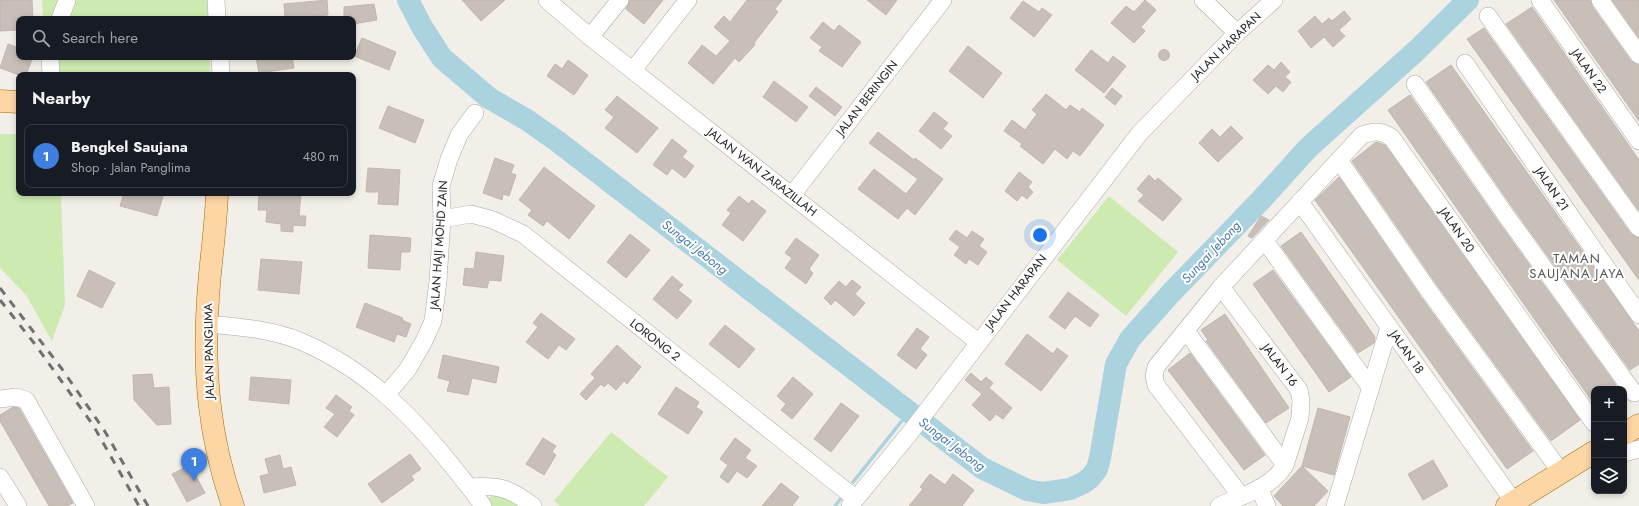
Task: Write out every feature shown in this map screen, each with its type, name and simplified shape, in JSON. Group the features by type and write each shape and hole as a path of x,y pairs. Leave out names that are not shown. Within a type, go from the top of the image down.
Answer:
{"main road":[{"path":"0,101 16,102"},
{"name":"JALAN PANGLIMA","path":"217,196 208,294 207,368 210,414 215,446 233,506"},
{"path":"1627,432 1639,425"},
{"path":"1510,504 1561,472 1591,456"}],"street":[{"path":"61,16 68,0"},
{"path":"216,0 218,16"},
{"name":"JALAN WAN ZARAZILLAH","path":"548,0 590,37 978,342"},
{"path":"590,37 620,0"},
{"path":"633,70 688,0"},
{"name":"JALAN BERINGIN","path":"792,195 943,0"},
{"path":"1203,0 1237,33"},
{"name":"JALAN HARAPAN","path":"852,502 909,434 978,342 1139,134 1237,33 1274,0"},
{"name":"JALAN 22","path":"1540,0 1639,141"},
{"path":"1600,0 1639,55"},
{"path":"1488,16 1639,228"},
{"path":"50,60 51,72"},
{"path":"220,60 221,72"},
{"name":"JALAN 21","path":"1465,63 1639,316"},
{"path":"1416,84 1505,214 1632,394"},
{"name":"JALAN HAJI MOHD ZAIN","path":"386,395 408,369 424,341 433,321 438,281 442,219 441,186 449,159 459,135 475,113"},
{"name":"JALAN 20","path":"1241,496 1156,385 1154,376 1156,367 1221,287 1362,135 1372,132 1385,133 1392,138 1591,416"},
{"path":"1339,160 1429,291 1561,472"},
{"name":"JALAN 18","path":"1300,202 1389,326 1510,504"},
{"name":"LORONG 2","path":"442,219 471,214 493,220 523,234 852,502"},
{"path":"1265,241 1370,387"},
{"name":"JALAN 16","path":"1219,506 1270,483 1280,473 1285,466 1300,418 1301,400 1298,390 1221,287"},
{"path":"208,324 258,330 300,342 362,377 407,413 470,487 483,506"},
{"path":"1335,506 1389,326"},
{"path":"1186,331 1285,466"},
{"path":"0,398 16,397 26,400 86,506"},
{"path":"1627,452 1639,449"},
{"path":"0,477 18,506"},
{"path":"470,487 489,486 510,490 533,506"},
{"path":"1259,488 1267,506"}],"green space":[{"path":"42,0 207,0 208,16 43,16"},
{"path":"45,60 210,60 210,72 46,72"},
{"path":"0,134 16,134 16,196 61,196 65,305 52,341 26,295 0,268"},
{"path":"1109,196 1178,252 1126,316 1057,260"},
{"path":"611,432 668,477 644,506 560,506 554,501"},
{"path":"491,496 506,496 519,506 488,506 488,499"}],"building":[{"path":"0,0 32,0 33,16 16,16 16,30 0,31"},
{"path":"327,0 328,15 285,16 284,4"},
{"path":"462,0 505,0 481,21"},
{"path":"630,0 663,0 644,24 626,9"},
{"path":"747,0 782,0 775,9 778,12 754,43 755,45 739,62 735,58 713,84 688,63 702,45 716,56 730,41 714,27 724,16 730,22"},
{"path":"867,0 897,0 886,15"},
{"path":"1145,0 1156,10 1141,27 1145,31 1134,43 1111,23 1126,6 1134,12"},
{"path":"1554,0 1590,0 1592,6 1631,61 1639,65 1639,121"},
{"path":"1612,0 1639,0 1639,38"},
{"path":"1023,1 1039,12 1042,8 1052,15 1034,37 1010,18"},
{"path":"374,4 377,20 356,24 356,16 344,16 344,7"},
{"path":"1532,7 1639,160 1639,211 1506,24"},
{"path":"1344,11 1351,19 1339,30 1345,36 1333,47 1324,37 1311,48 1298,31 1315,16 1322,24 1329,18 1332,21"},
{"path":"823,22 834,31 839,25 861,42 842,67 819,51 822,47 810,38"},
{"path":"1484,28 1631,234 1639,238 1639,280 1467,39"},
{"path":"362,38 396,52 389,70 356,57 356,52"},
{"path":"8,44 16,47 16,60 32,60 27,72 16,72 16,74 0,68"},
{"path":"968,46 1002,73 983,98 949,71"},
{"path":"1164,49 1168,51 1170,55 1168,59 1164,61 1160,59 1158,55 1160,51"},
{"path":"1091,50 1108,63 1113,56 1126,66 1104,93 1075,70"},
{"path":"257,60 293,60 294,68 259,72"},
{"path":"568,60 588,75 574,95 547,76 555,64 562,69"},
{"path":"1281,62 1290,72 1285,77 1291,82 1283,92 1276,86 1268,94 1253,80 1268,65 1274,70"},
{"path":"1451,65 1639,331 1639,364 1630,370 1513,208 1426,82"},
{"path":"774,81 808,107 796,122 763,97"},
{"path":"816,87 842,107 835,116 809,96"},
{"path":"1112,88 1122,96 1115,105 1105,97"},
{"path":"1046,94 1066,110 1070,105 1080,112 1082,108 1104,125 1080,156 1073,151 1067,159 1055,149 1043,164 1020,146 1022,144 1004,131 1012,120 1025,130 1037,114 1032,110"},
{"path":"1410,95 1497,220 1616,385 1591,386 1591,400 1388,110"},
{"path":"617,96 658,128 637,153 605,128 614,117 605,110"},
{"path":"388,106 424,120 415,143 379,128"},
{"path":"934,112 948,123 943,129 952,136 941,149 919,131"},
{"path":"1231,126 1243,138 1218,162 1199,143 1212,129 1220,137"},
{"path":"878,132 914,160 915,158 943,179 915,215 907,208 898,219 858,189 874,169 906,194 918,179 869,143"},
{"path":"672,139 687,151 682,157 694,166 685,178 672,168 667,175 653,165"},
{"path":"1376,142 1385,145 1580,420 1551,441 1437,285 1352,161"},
{"path":"495,158 514,165 511,173 516,175 509,196 503,194 502,200 483,193"},
{"path":"544,167 595,206 569,239 547,221 543,226 528,215 532,210 519,200"},
{"path":"368,168 400,170 398,205 378,204 379,192 366,192"},
{"path":"1019,172 1032,182 1028,187 1033,192 1027,199 1022,195 1017,201 1005,191"},
{"path":"1149,175 1155,181 1158,178 1182,199 1163,221 1138,201 1144,195 1137,189"},
{"path":"1339,177 1421,297 1533,451 1507,469 1315,200"},
{"path":"123,196 163,196 157,216 120,206"},
{"path":"259,196 301,196 299,216 306,216 305,226 293,225 293,232 281,231 281,224 266,222 267,210 258,210"},
{"path":"739,196 749,204 752,200 766,211 743,241 722,225 731,213 727,210"},
{"path":"1261,216 1269,220 1252,238 1248,236"},
{"path":"956,230 967,238 972,231 984,239 979,246 987,252 978,265 969,259 966,264 954,255 960,247 949,239"},
{"path":"1301,232 1375,337 1374,343 1358,353 1281,246"},
{"path":"630,234 650,250 626,278 607,262"},
{"path":"370,235 411,238 410,252 401,252 400,270 368,268"},
{"path":"796,238 819,255 809,269 813,273 806,284 785,268 792,258 785,253"},
{"path":"476,252 504,256 501,281 489,280 487,288 463,285 465,268 474,269"},
{"path":"261,259 302,262 299,294 258,290"},
{"path":"89,270 115,283 102,308 77,296"},
{"path":"1273,270 1351,377 1329,392 1253,284"},
{"path":"672,276 683,285 678,290 692,301 677,319 653,299"},
{"path":"852,280 861,287 855,294 865,303 854,316 835,300 831,305 824,298 839,281 846,287"},
{"path":"1068,292 1099,315 1090,327 1075,316 1065,329 1049,317"},
{"path":"365,303 403,318 402,320 411,324 406,337 397,334 394,342 356,327"},
{"path":"541,313 575,339 566,350 559,345 548,359 526,342 538,327 533,323"},
{"path":"1225,314 1289,408 1266,423 1206,341 1208,340 1201,330"},
{"path":"725,325 755,349 739,368 709,344"},
{"path":"917,328 929,337 920,349 927,355 916,369 897,355"},
{"path":"1027,334 1053,354 1057,348 1068,356 1041,391 1005,364"},
{"path":"617,345 641,367 627,384 624,381 616,390 608,383 604,387 601,384 586,400 580,394 595,378 591,374"},
{"path":"1190,353 1265,455 1244,470 1168,370"},
{"path":"443,355 499,367 496,383 472,378 468,395 447,391 450,381 438,378"},
{"path":"971,373 981,382 986,377 993,383 989,388 1012,408 1003,419 996,414 990,421 972,405 982,394 965,380"},
{"path":"152,374 154,388 169,387 171,424 157,425 134,400 133,375"},
{"path":"251,377 291,380 289,404 249,400"},
{"path":"793,377 813,394 792,419 781,410 786,404 777,396"},
{"path":"676,387 699,402 696,407 703,412 688,434 658,414"},
{"path":"336,395 352,407 349,411 354,415 337,437 324,427 335,414 326,408"},
{"path":"841,403 859,416 831,452 814,439"},
{"path":"13,407 19,408 73,503 67,506 49,506 0,421 0,415"},
{"path":"1318,408 1350,417 1334,475 1302,466"},
{"path":"543,438 556,446 552,452 556,455 544,475 526,464"},
{"path":"735,438 751,450 745,458 757,466 747,478 737,471 728,483 720,477 728,465 720,459"},
{"path":"410,454 421,469 411,476 414,480 382,503 368,484"},
{"path":"280,455 283,469 291,467 296,485 264,493 260,476 269,474 265,459"},
{"path":"1433,460 1448,486 1423,500 1408,474"},
{"path":"190,465 205,493 187,502 172,474"},
{"path":"1302,466 1328,491 1314,506 1283,506 1274,496"},
{"path":"930,474 945,485 953,474 974,490 962,506 909,506 923,489 920,487"},
{"path":"781,483 799,497 792,506 762,506"}],"waterway":[{"name":"Sungai Jebong","path":"408,0 422,27 442,58 489,98 527,120 557,141 982,468 1027,490 1043,493 1070,489 1090,478 1097,469 1116,364 1130,339 1171,293 1261,200 1308,148 1416,51 1468,0"},
{"path":"853,482 909,412"},
{"path":"835,506 842,497"}],"railway":[{"path":"0,288 62,369 104,430 148,506"},
{"path":"0,300 34,343 93,425 139,506"}],"place":[{"name":"Bengkel Saujana","path":"194,481"}],"district":[{"name":"TAMAN SAUJANA JAYA","path":"1577,266"}]}
